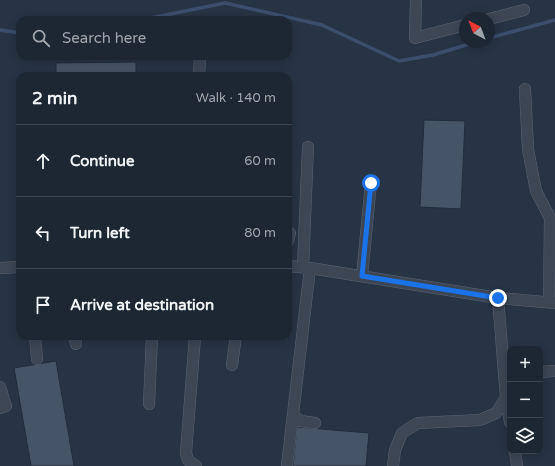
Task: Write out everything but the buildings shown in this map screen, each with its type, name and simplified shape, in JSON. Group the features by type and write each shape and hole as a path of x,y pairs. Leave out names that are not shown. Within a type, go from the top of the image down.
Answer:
{"street":[{"path":"416,0 415,38 459,27"},
{"path":"495,17 524,10"},
{"path":"199,72 200,60"},
{"path":"292,266 306,267 498,298 552,303 550,218 536,191 528,149 525,89"},
{"path":"287,466 306,267 308,147"},
{"path":"362,276 371,183"},
{"path":"0,268 16,267"},
{"path":"498,298 507,366"},
{"path":"35,340 37,359"},
{"path":"149,404 152,340"},
{"path":"195,340 186,453 188,460 196,466"},
{"path":"232,365 235,340"},
{"path":"543,372 555,370"},
{"path":"507,382 506,398 509,418"},
{"path":"0,387 6,406 0,408"},
{"path":"393,466 395,450 402,433 418,423 480,420 496,413 506,398"},
{"path":"293,414 300,421 316,423"},
{"path":"515,454 517,466"}],"waterway":[{"path":"161,16 225,3 282,16"},
{"path":"292,18 322,25 399,61 433,55 459,47"},
{"path":"495,36 555,20"},
{"path":"0,30 16,32"}],"route":[{"path":"371,183 362,276 498,298"}]}
